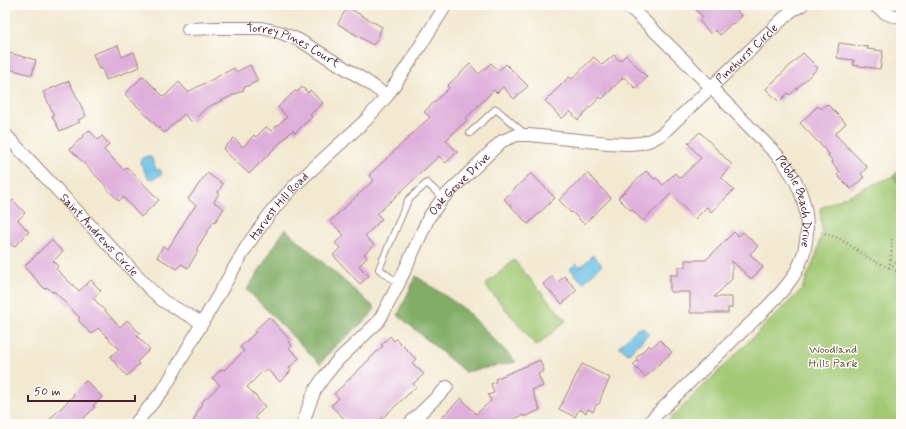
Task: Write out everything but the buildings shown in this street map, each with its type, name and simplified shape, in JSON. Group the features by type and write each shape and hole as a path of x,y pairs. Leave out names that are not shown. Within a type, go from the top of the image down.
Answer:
{"street":[{"name":"Harvest Hill Road","path":"135,424 164,389 248,244 272,210 295,185 366,120 387,96 446,5"},
{"name":"Pebble Beach Drive","path":"625,5 646,23 711,87 791,172 797,183 804,203 808,222 804,254 797,270 788,284 770,304 648,424"},
{"name":"Pinehurst Circle","path":"711,87 791,11 802,5"},
{"path":"874,5 882,12 895,17 901,16"},
{"name":"Torrey Pines Court","path":"188,29 261,28 279,32 299,40 363,79 387,96"},
{"name":"Oak Grove Drive","path":"304,424 315,390 324,377 338,360 378,322 399,282 429,217 443,198 502,141 517,135 527,135 608,143 641,143 662,134 711,87"},
{"name":"Saint Andrews Circle","path":"5,134 148,287 163,301 202,323"},
{"path":"409,424 411,420 447,387"}],"lane":[{"path":"470,133 496,109 527,135"},
{"path":"399,282 390,278 379,269 408,200 427,182 443,198"}],"path":[{"path":"825,233 840,239 872,260 901,273"},
{"path":"889,268 892,239"},
{"path":"889,268 901,259"}],"green space":[{"name":"Woodland Hills Park","path":"901,168 901,424 665,424 802,289 816,256 822,231 820,208 893,176"},
{"path":"901,168 901,188 893,176"},
{"path":"285,229 375,308 369,317 333,348 320,364 247,290"},
{"path":"514,260 566,321 537,346 485,285"},
{"path":"416,276 466,310 516,362 465,372 398,315"}],"water":[{"path":"147,156 151,157 157,171 160,169 162,174 153,179 148,178 140,162 142,158"},
{"path":"593,255 602,265 583,283 570,269 576,263 579,266 582,266"},
{"path":"642,327 649,334 628,354 619,346 638,328 640,330"}]}
